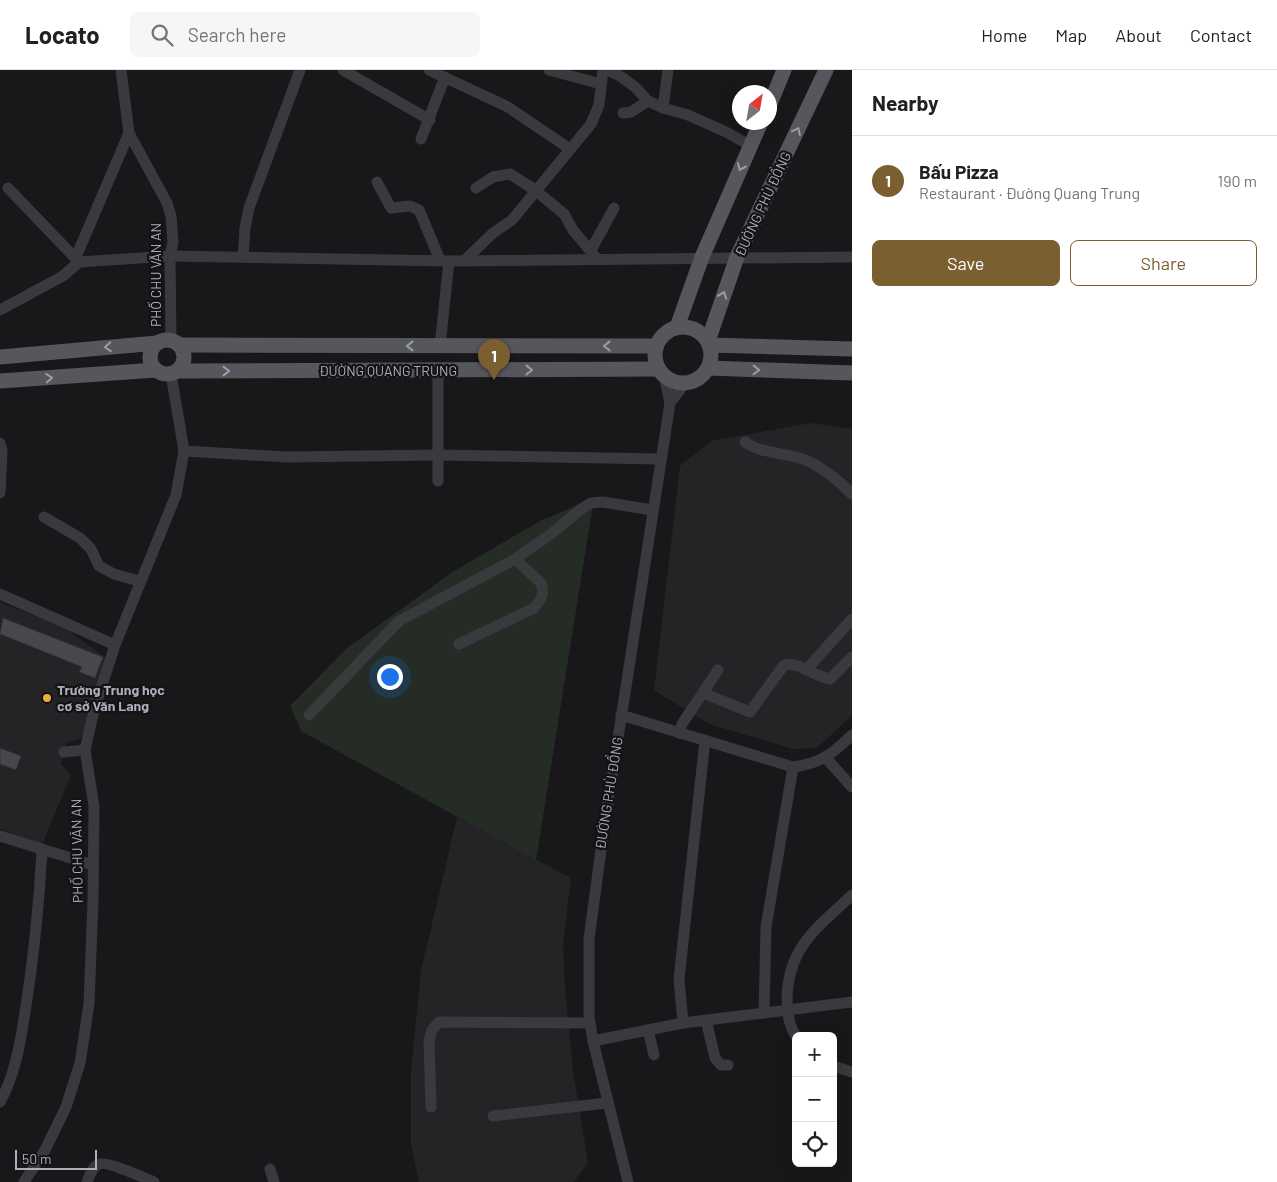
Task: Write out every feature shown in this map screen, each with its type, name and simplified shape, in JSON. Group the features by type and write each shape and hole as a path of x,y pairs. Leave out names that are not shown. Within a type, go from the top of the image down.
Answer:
{"main road":[{"path":"777,87 784,70"},
{"name":"ĐƯỜNG PHÙ ĐỔNG","path":"708,343 737,257 826,70"},
{"path":"677,327 702,257 758,130"},
{"path":"677,327 694,329 708,343 711,357 708,368 699,378 686,382 674,381 662,372 655,358 656,346 664,334 677,327"},
{"path":"0,382 156,370 174,372 185,360 185,354 169,342 152,349 150,356 156,370"},
{"name":"ĐƯỜNG QUANG TRUNG","path":"0,357 169,342 440,346 656,346"},
{"path":"708,343 852,349"},
{"path":"708,368 852,373"},
{"name":"ĐƯỜNG QUANG TRUNG","path":"174,372 662,372"}],"street":[{"name":"PHỐ CHU VĂN AN","path":"121,70 128,133 167,203 173,242 170,256 169,342"},
{"path":"243,257 245,228 249,208 300,70"},
{"path":"343,70 430,120"},
{"path":"429,70 508,107 570,149"},
{"path":"549,70 601,84"},
{"path":"464,261 493,233 512,220 534,190 591,124 599,105 604,70"},
{"path":"607,70 620,76 635,87 648,101 688,115 751,146"},
{"path":"664,108 668,70"},
{"path":"421,139 430,120 444,77"},
{"path":"623,113 630,112 648,101"},
{"path":"0,310 63,276 78,260 128,133"},
{"path":"476,188 494,177 504,173 510,174 564,214 573,230 594,254"},
{"path":"378,182 391,208 410,206 419,210 444,261 440,346"},
{"path":"8,188 78,260 170,256 464,261 594,254 702,257 852,257"},
{"path":"594,254 614,208"},
{"path":"438,371 438,481"},
{"name":"PHỐ CHU VĂN AN","path":"24,1182 45,1150 66,1107 80,1064 90,1004 94,806 85,750 94,710 114,645 176,495 184,451 174,372"},
{"name":"ĐƯỜNG PHÙ ĐỔNG","path":"628,1182 592,1041 589,939 652,510 670,403 662,372"},
{"name":"ĐƯỜNG PHÙ ĐỔNG","path":"670,403 686,382"},
{"path":"745,442 758,450 808,461 835,477 852,494"},
{"path":"0,443 2,451 0,493"},
{"path":"184,451 288,457 438,455 661,459"},
{"path":"309,715 399,622 515,559 592,503 603,502 652,510"},
{"path":"44,517 80,538 91,549 99,566 114,574 139,582"},
{"path":"459,644 534,608 541,599 543,589 541,583 515,559"},
{"path":"0,594 114,645"},
{"path":"806,670 848,632 852,619"},
{"path":"703,693 750,712 784,665 789,664 821,678 830,679 852,657"},
{"path":"679,733 682,724 718,670"},
{"path":"621,716 793,767 816,764 852,735"},
{"path":"683,1023 679,979 705,740"},
{"path":"64,752 85,750"},
{"path":"825,757 852,787"},
{"path":"764,1013 766,927 793,767"},
{"path":"0,836 93,866"},
{"path":"0,1102 5,1093 21,1042 37,938 42,851"},
{"path":"795,1032 787,1010 787,982 793,960 803,941 852,895"},
{"path":"592,1041 683,1023 852,1002"},
{"path":"706,1020 716,1061 721,1065 728,1065"},
{"path":"431,1106 430,1040 432,1030 439,1022 590,1023"},
{"path":"648,1030 654,1055"},
{"path":"837,1067 852,1072"},
{"path":"493,1116 607,1104"},
{"path":"87,1182 96,1165 100,1163 131,1178 154,1182"},
{"path":"270,1169 274,1182"}],"shaded area":[{"path":"811,423 852,429 852,715 817,748 793,749 709,724 654,690 680,466 711,441"},
{"path":"594,498 536,860 301,731 290,706 347,648 454,571 540,521"},
{"name":"Trường Trung học cơ sở Văn Lang","path":"0,602 65,628 106,658 83,738 67,742 61,764 71,775 42,845 0,829"},
{"path":"457,817 571,878 563,944 565,987 573,1071 588,1162 574,1182 419,1182 411,1145 411,1072 421,971"}],"building":[{"path":"3,618 103,657 95,678 79,672 82,667 0,634"},
{"path":"0,748 21,756 16,770 0,764"}],"place":[{"name":"Bấu Pizza","path":"494,380"},
{"name":"Trường Trung học cơ sở Văn Lang","path":"47,698"}]}
